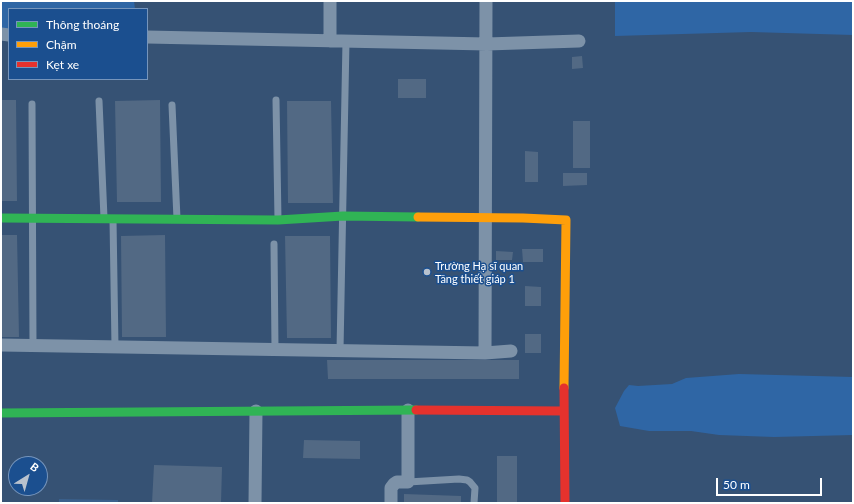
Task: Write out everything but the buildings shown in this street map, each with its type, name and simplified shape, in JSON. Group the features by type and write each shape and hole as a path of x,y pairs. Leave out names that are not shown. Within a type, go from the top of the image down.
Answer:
{"street":[{"path":"330,1 330,40"},
{"path":"485,353 486,1"},
{"path":"148,37 487,44 579,41"},
{"path":"1,218 278,220 343,216 566,220 564,411 565,503"},
{"path":"1,345 485,353 512,351"},
{"path":"1,413 408,410 564,411"},
{"path":"391,503 391,488 394,484 397,482 408,482 408,410"},
{"path":"255,503 256,412"}],"lane":[{"path":"340,350 346,41"},
{"path":"276,100 278,220"},
{"path":"99,101 108,219 115,347"},
{"path":"32,104 33,345"},
{"path":"172,105 177,219"},
{"path":"274,244 275,349"},
{"path":"408,482 459,479 467,480 475,488 474,503"}],"shaded area":[{"path":"1,1 134,1 135,8 8,8 8,30 1,30"},
{"path":"615,1 853,1 853,35 751,32 615,36"},
{"path":"739,374 853,377 853,435 774,437 719,435 691,431 649,431 620,426 615,408 629,385 638,386 672,384 686,378"},
{"path":"59,499 118,500 118,503 59,503"}],"traffic: fast":[{"path":"1,218 278,220 343,216 418,217"},
{"path":"1,413 416,410"}],"traffic: slow":[{"path":"418,217 566,220 564,388"}],"traffic: jam":[{"path":"564,388 565,503"},
{"path":"416,410 564,411"}],"place":[{"name":"Trường Hạ sĩ quan Tăng thiết giáp 1","path":"427,272"}]}
